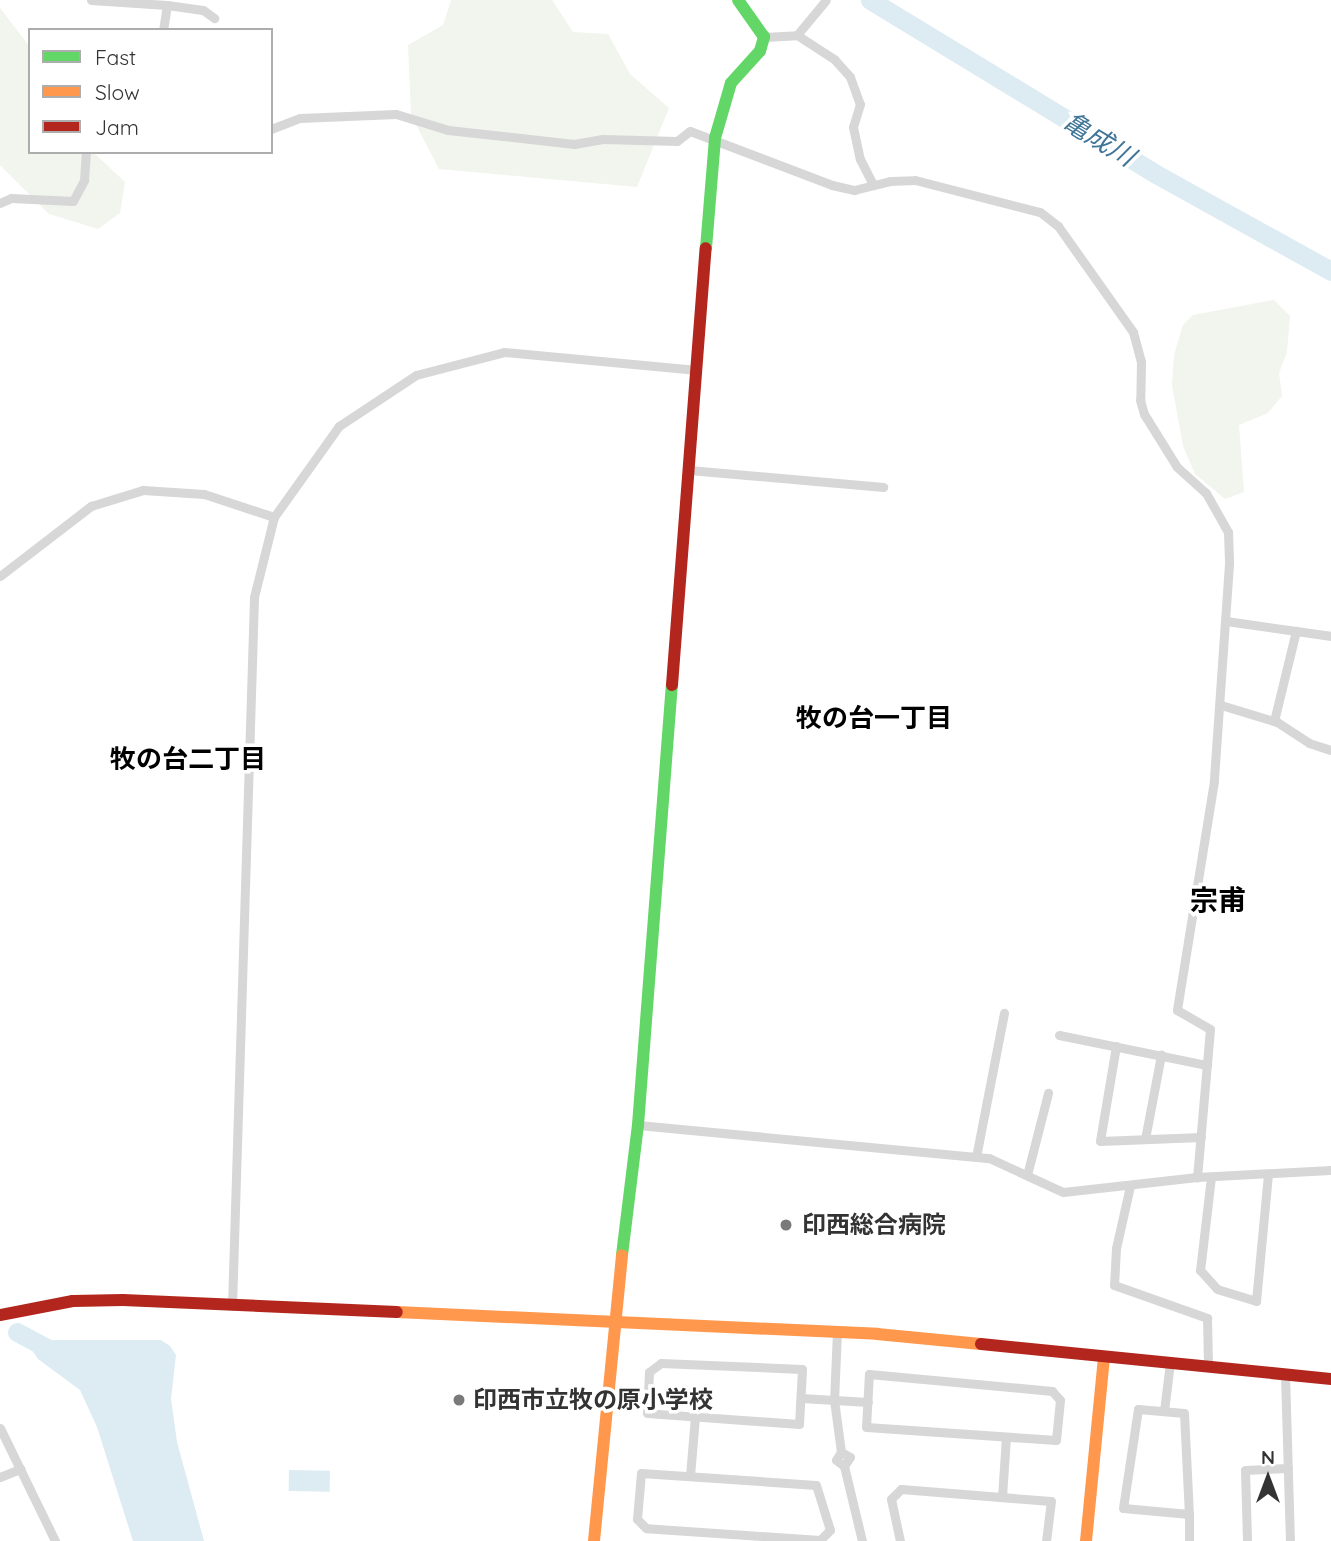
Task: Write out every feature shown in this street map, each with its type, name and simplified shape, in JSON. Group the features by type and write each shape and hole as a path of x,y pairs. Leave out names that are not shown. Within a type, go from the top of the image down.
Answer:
{"street":[{"path":"91,0 172,4 203,10 214,18"},
{"path":"738,0 764,37"},
{"path":"797,34 827,0"},
{"path":"164,28 172,4"},
{"path":"764,37 797,34 834,59 850,76 860,104 853,127 860,159 873,185"},
{"path":"594,1541 614,1324 638,1125 715,138 731,83 760,51 764,37"},
{"path":"273,128 300,118 396,114 448,130 574,144 603,139 677,141 690,131 715,138 832,185 854,190 915,180 1040,212 1058,226 1133,332 1141,361 1140,400 1144,414 1177,467 1206,493 1228,532 1226,621 1214,781 1177,1010 1210,1028 1197,1177"},
{"path":"0,203 11,198 73,201 83,180 86,154"},
{"path":"232,1306 254,597 274,517 339,426 416,375 504,352 697,370"},
{"path":"689,470 883,487"},
{"path":"0,576 91,506 143,489 204,494 274,517"},
{"path":"1226,621 1331,636"},
{"path":"1274,721 1296,631"},
{"path":"1221,705 1274,721 1309,743 1331,750"},
{"path":"975,1157 1004,1013"},
{"path":"1059,1035 1207,1065"},
{"path":"1116,1046 1100,1141 1201,1137"},
{"path":"1145,1139 1160,1055"},
{"path":"1027,1175 1048,1093"},
{"path":"638,1125 989,1158 1063,1192 1197,1177 1331,1170"},
{"path":"1211,1177 1200,1270 1217,1289 1256,1301 1268,1175"},
{"path":"1130,1186 1115,1248 1114,1285 1207,1318 1208,1366"},
{"path":"0,1315 73,1301 837,1332 1331,1379"},
{"path":"837,1332 834,1399 841,1452 850,1457 845,1466 862,1541"},
{"path":"1086,1541 1104,1357"},
{"path":"1164,1411 1170,1362"},
{"path":"661,1363 802,1369 799,1424 695,1416 647,1413 649,1372 661,1363"},
{"path":"869,1374 1052,1391 1060,1399 1056,1440 866,1426 867,1402 869,1374"},
{"path":"1285,1374 1290,1541"},
{"path":"801,1398 867,1402"},
{"path":"1189,1514 1123,1508 1138,1409 1184,1413 1189,1514 1189,1541"},
{"path":"690,1476 695,1416"},
{"path":"0,1428 53,1540"},
{"path":"1002,1497 1006,1437"},
{"path":"1247,1541 1245,1470 1288,1468"},
{"path":"0,1477 20,1469"},
{"path":"642,1473 690,1476 816,1485 830,1530 820,1540 646,1528 637,1519 642,1473"},
{"path":"900,1541 891,1499 901,1489 1051,1501 1046,1541"}],"shaded area":[{"path":"451,0 552,0 573,32 608,34 630,74 669,108 637,187 439,169 411,115 408,45 443,25"},
{"path":"0,8 28,44 28,154 95,154 125,182 120,213 98,229 49,214 0,165"},
{"path":"1274,300 1290,316 1287,352 1279,373 1282,396 1268,413 1239,425 1244,492 1225,499 1195,474 1183,446 1172,385 1174,355 1183,325 1193,315"},
{"path":"55,1340 161,1340 170,1346 176,1355 171,1399 177,1442 204,1541 133,1541 97,1427 80,1390 38,1359 32,1350 34,1344"},
{"path":"289,1470 330,1471 330,1492 289,1491"}],"waterway":[{"name":"亀成川","path":"870,0 1156,174 1331,271"},
{"path":"17,1332 56,1353"}],"traffic: fast":[{"path":"706,248 715,138 731,83 760,51 764,37 738,0"},
{"path":"622,1255 638,1125 672,685"}],"traffic: slow":[{"path":"594,1541 622,1255"},
{"path":"397,1312 877,1334 981,1344"},
{"path":"1086,1541 1104,1357"}],"traffic: jam":[{"path":"672,685 706,248"},
{"path":"0,1315 73,1301 123,1300 397,1312"},
{"path":"981,1344 1331,1379"}],"place":[{"name":"印西総合病院","path":"786,1225"},
{"name":"印西市立牧の原小学校","path":"459,1400"}],"district":[{"name":"牧の台一丁目","path":"874,718"},
{"name":"牧の台二丁目","path":"188,759"},
{"name":"宗甫","path":"1218,900"}]}
